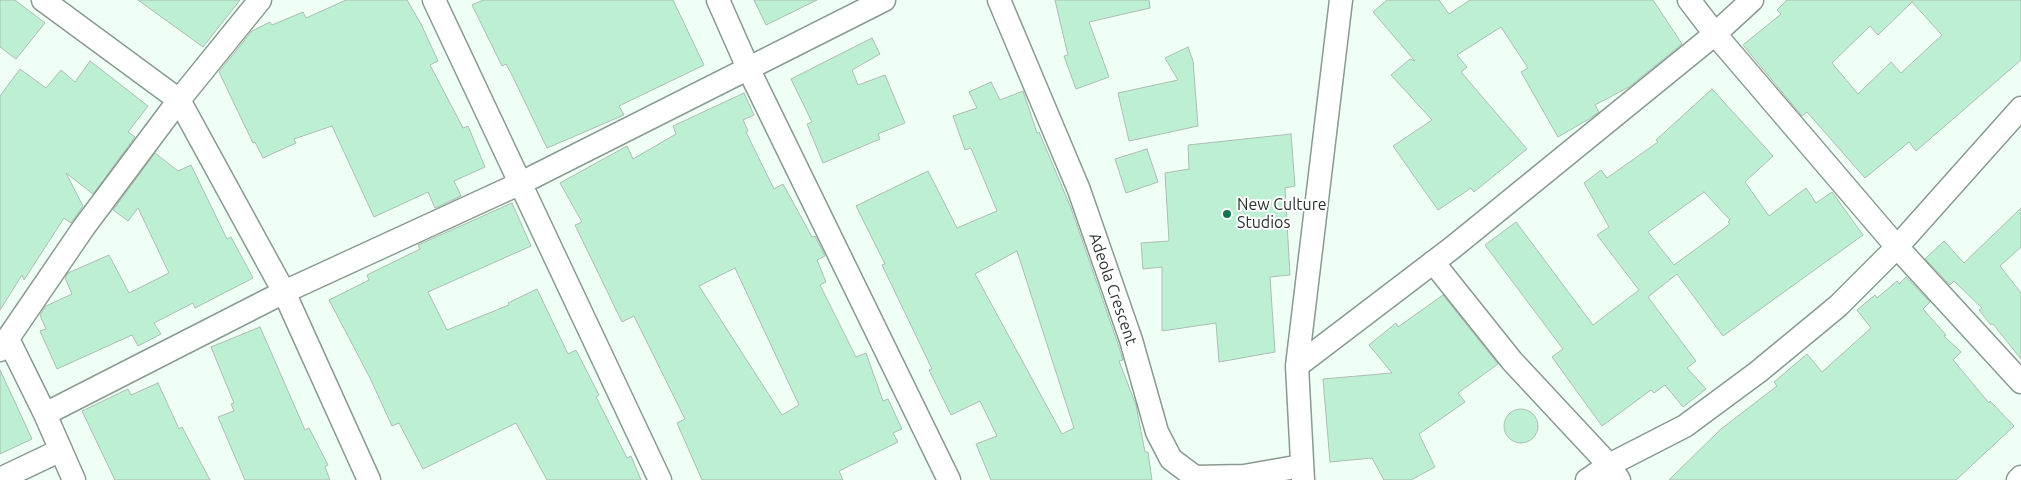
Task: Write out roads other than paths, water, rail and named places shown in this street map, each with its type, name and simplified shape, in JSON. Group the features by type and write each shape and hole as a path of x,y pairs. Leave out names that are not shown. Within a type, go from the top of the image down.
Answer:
{"street":[{"path":"43,0 179,100 284,292 369,480"},
{"path":"74,480 45,414 4,345 84,227 179,100 260,0"},
{"path":"434,0 660,480"},
{"path":"718,0 748,68 950,480"},
{"path":"45,414 284,292 521,183 884,0"},
{"name":"Adeola Crescent","path":"999,0 1080,190 1131,340 1156,432 1171,459 1195,477 1244,476 1300,471"},
{"path":"1689,0 1715,34 1897,247 2021,382"},
{"path":"1297,366 1434,262 1715,34 1752,0"},
{"path":"1300,471 1297,366 1343,1"},
{"path":"1587,480 1614,472 1686,426 1758,372 1838,306 1897,247 2021,108"},
{"path":"1434,262 1512,361 1614,472"},
{"path":"0,479 61,450"},
{"path":"2018,480 2021,477"}],"place":[{"name":"New Culture Studios","path":"1227,214"}]}
